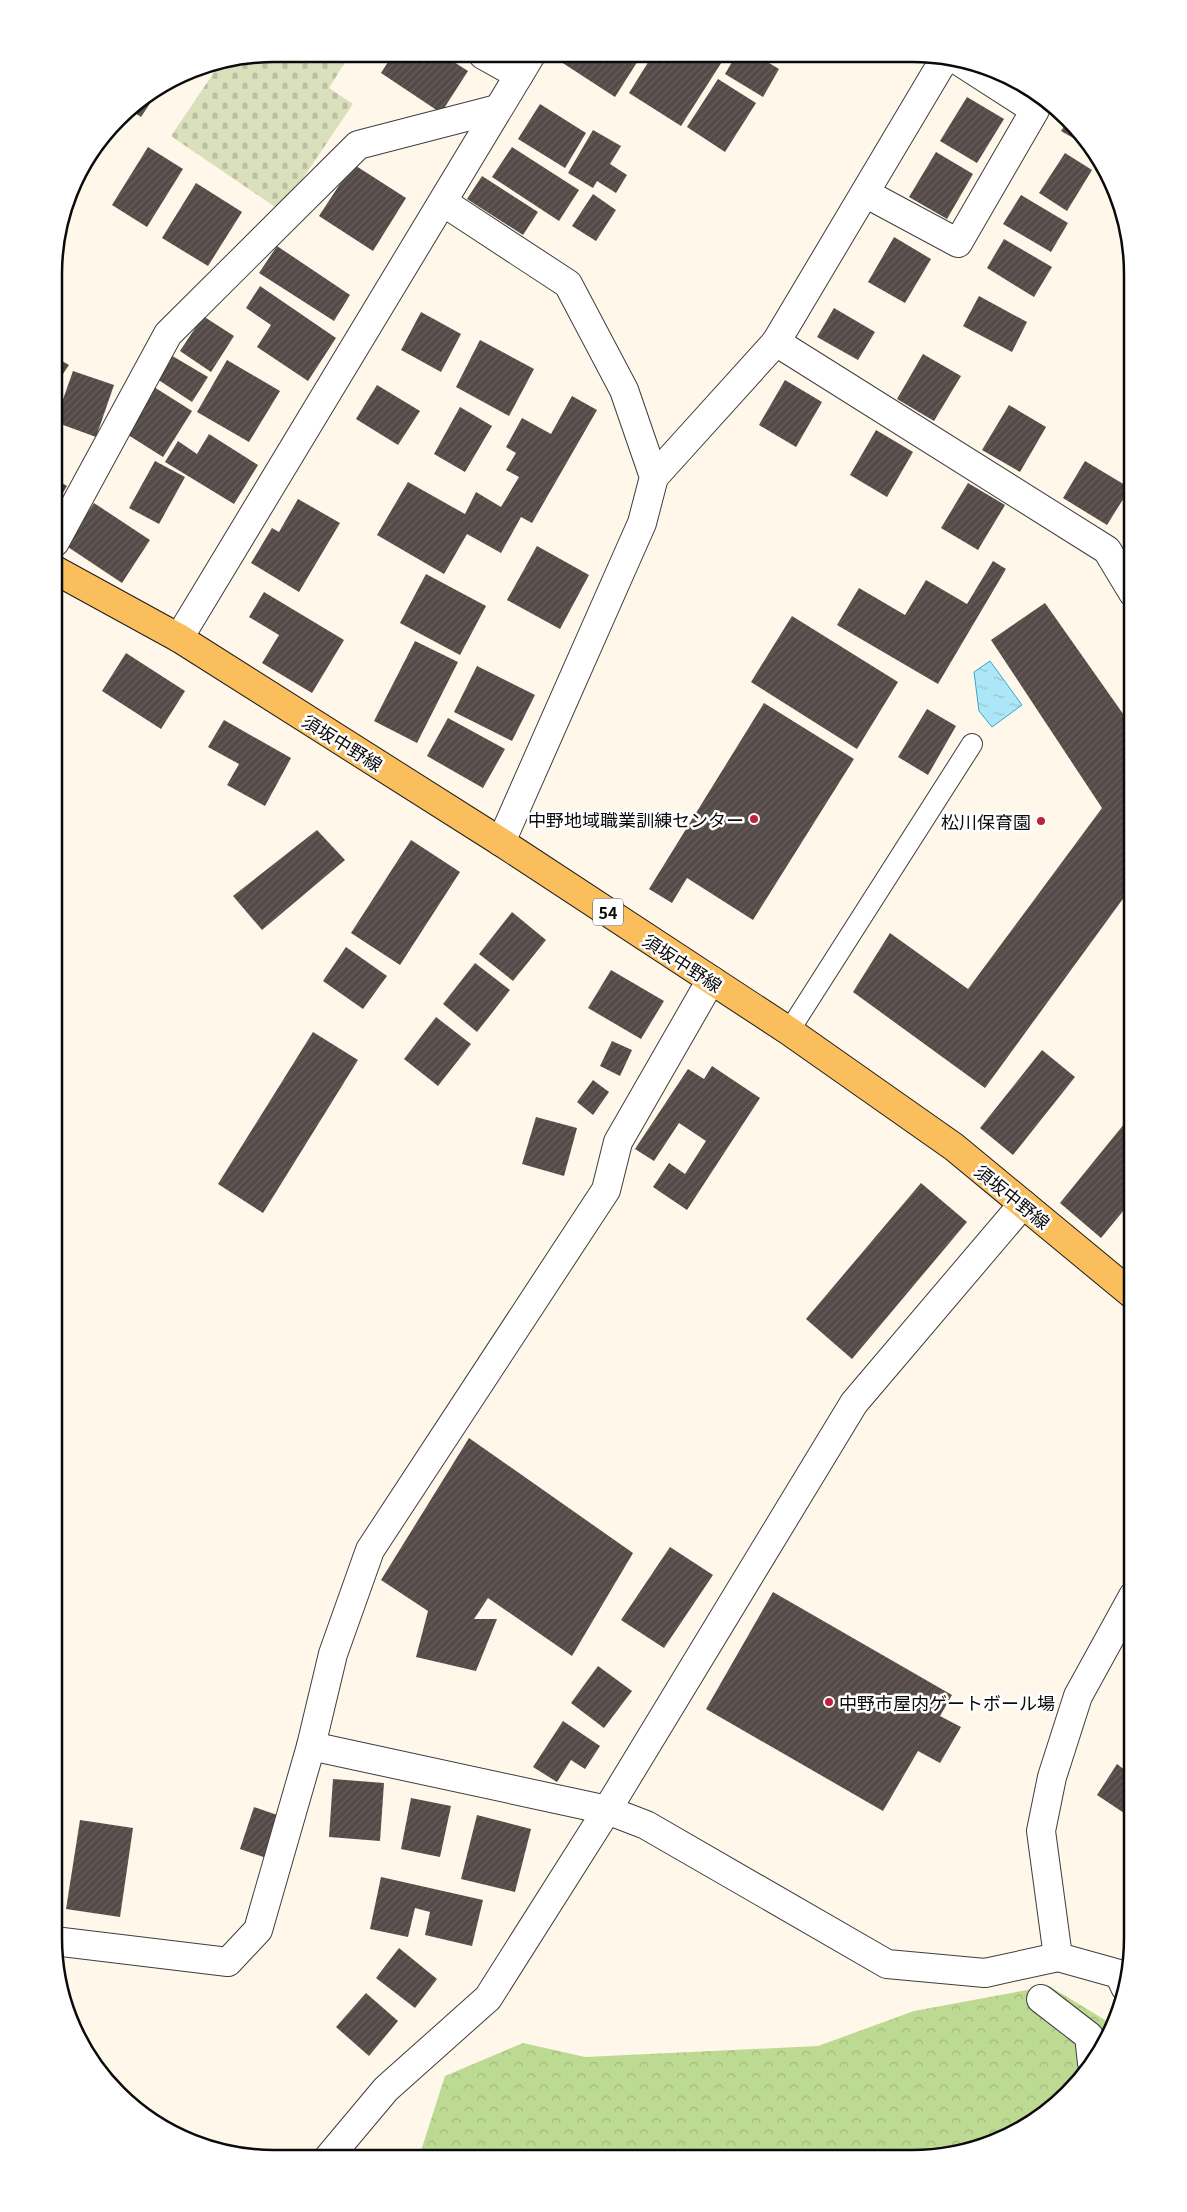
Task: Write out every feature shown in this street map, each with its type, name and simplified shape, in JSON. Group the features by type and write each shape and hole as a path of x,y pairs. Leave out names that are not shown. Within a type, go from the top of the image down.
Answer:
{"main road":[{"name":"須坂中野線","path":"62,574 179,638 501,842 789,1031 954,1147 1125,1288"}],"street":[{"path":"179,638 525,65 512,62"},
{"path":"501,842 642,523 654,477 776,342 941,64"},
{"path":"865,193 958,243 1035,110 978,73"},
{"path":"62,529 168,334 358,145 497,109"},
{"path":"443,202 568,284 624,390 654,477"},
{"path":"776,342 1107,550 1125,580"},
{"path":"62,1942 228,1962 258,1930 311,1746 333,1654 370,1550 606,1190 618,1142 712,980"},
{"path":"334,2150 386,2090 488,1998 607,1810 854,1403 1024,1204"},
{"path":"1058,1957 1041,1831 1052,1777 1078,1696 1125,1611"},
{"path":"311,1746 607,1810 646,1825 887,1964 985,1972 1058,1957 1119,1974 1120,1977"},
{"path":"1041,1999 1089,2036 1091,2052"}],"lane":[{"path":"789,1031 972,744"}],"green space":[{"path":"345,62 329,88 353,104 281,211 171,136 214,72 247,64"},
{"path":"1049,1986 1105,2020 1106,2024 1081,2066 1041,2106 1006,2128 967,2142 940,2148 912,2150 421,2150 445,2076 523,2043 585,2057 818,2046 914,2011"}],"water":[{"path":"990,661 1022,705 992,727 979,711 974,672"}],"building":[{"path":"388,62 454,62 468,71 441,113 381,73"},
{"path":"561,62 637,62 615,97"},
{"path":"648,62 722,62 681,126 629,93"},
{"path":"732,62 767,62 779,69 763,97 725,74"},
{"path":"718,79 756,103 725,152 687,127"},
{"path":"967,97 1004,119 977,163 940,141"},
{"path":"151,103 141,117 136,114"},
{"path":"540,104 586,133 565,168 518,139"},
{"path":"1064,127 1076,139 1061,131"},
{"path":"593,130 621,146 610,164 627,175 616,193 597,181 593,188 568,173"},
{"path":"148,147 183,169 147,227 112,205"},
{"path":"512,147 579,190 559,221 492,177"},
{"path":"936,152 973,174 947,219 909,197"},
{"path":"1065,153 1092,170 1067,211 1039,193"},
{"path":"353,164 406,198 373,251 319,216"},
{"path":"482,176 538,212 523,235 467,199"},
{"path":"196,183 242,212 208,266 162,238"},
{"path":"593,194 616,210 596,241 572,226"},
{"path":"1021,195 1068,223 1051,252 1003,224"},
{"path":"894,237 931,259 905,303 868,282"},
{"path":"1004,239 1052,267 1034,297 987,268"},
{"path":"277,246 350,295 334,321 259,273"},
{"path":"260,286 336,338 308,381 257,347 271,325 246,308"},
{"path":"979,296 1027,322 1012,352 963,326"},
{"path":"834,308 875,332 858,360 817,337"},
{"path":"421,312 461,334 441,372 401,350"},
{"path":"203,316 234,336 211,372 180,351"},
{"path":"480,340 534,369 509,416 456,387"},
{"path":"169,354 208,377 192,402 154,377"},
{"path":"923,354 961,376 934,421 897,399"},
{"path":"227,360 280,391 249,442 197,412"},
{"path":"62,361 69,365 62,376"},
{"path":"73,371 114,385 96,437 62,425 62,402"},
{"path":"785,380 822,402 796,447 759,425"},
{"path":"377,385 420,411 398,445 356,419"},
{"path":"154,387 192,411 163,457 125,433"},
{"path":"572,396 597,410 532,523 521,517 501,553 467,534 444,574 377,535 408,482 465,514 476,492 501,507 519,477 506,470 516,453 506,447 522,418 551,434"},
{"path":"1009,405 1046,427 1020,472 982,450"},
{"path":"460,407 492,426 465,472 434,454"},
{"path":"876,430 913,452 887,497 850,475"},
{"path":"209,434 258,465 234,504 165,462 178,441 197,454"},
{"path":"155,461 185,477 159,524 129,508"},
{"path":"1085,461 1125,485 1125,496 1107,525 1063,498"},
{"path":"62,483 67,486 62,494"},
{"path":"968,483 1005,505 978,550 941,528"},
{"path":"298,499 340,523 299,592 251,563 272,528 279,532"},
{"path":"94,503 150,540 122,583 65,545"},
{"path":"537,546 589,575 560,629 507,600"},
{"path":"993,561 1006,569 938,684 837,625 859,588 905,615 926,580 967,604"},
{"path":"426,574 486,606 460,655 400,623"},
{"path":"264,592 344,640 312,693 262,663 279,635 249,617"},
{"path":"1045,603 1125,717 1125,896 985,1088 853,992 890,933 968,989 1102,808 991,640"},
{"path":"792,616 898,682 857,749 751,682"},
{"path":"415,641 458,662 417,743 374,721"},
{"path":"126,653 185,691 161,729 102,691"},
{"path":"477,666 535,695 512,741 454,712"},
{"name":"中野地域職業訓練センター","path":"764,703 854,759 753,920 687,878 672,903 649,889"},
{"path":"927,709 956,726 928,775 898,757"},
{"path":"448,718 505,749 483,788 427,756"},
{"path":"224,720 291,758 265,806 227,785 239,764 208,747"},
{"path":"317,830 345,860 262,930 233,896"},
{"path":"411,840 460,872 400,965 351,933"},
{"path":"512,912 546,940 513,981 479,954"},
{"path":"346,947 387,976 363,1009 323,981"},
{"path":"475,963 510,990 477,1032 443,1004"},
{"path":"611,970 664,1001 641,1039 588,1008"},
{"path":"436,1017 471,1044 438,1086 404,1059"},
{"path":"313,1032 358,1060 263,1213 218,1184"},
{"path":"612,1041 632,1050 620,1076 600,1066"},
{"path":"1042,1050 1075,1077 1013,1155 980,1128"},
{"path":"712,1066 760,1098 687,1210 653,1187 669,1163 685,1174 706,1141 679,1123 654,1161 635,1149 688,1069 704,1079"},
{"path":"593,1080 609,1092 593,1115 577,1102"},
{"path":"536,1117 577,1128 564,1176 522,1164"},
{"path":"1125,1123 1125,1209 1101,1238 1060,1203"},
{"path":"921,1183 967,1222 852,1359 806,1319"},
{"path":"469,1438 633,1553 572,1656 488,1598 474,1619 497,1619 476,1671 416,1657 428,1611 381,1580"},
{"path":"670,1547 713,1575 664,1648 621,1620"},
{"name":"中野市屋内ゲートボール場","path":"773,1592 952,1695 940,1716 961,1727 940,1763 918,1751 883,1811 706,1709"},
{"path":"598,1666 632,1691 604,1728 571,1703"},
{"path":"563,1721 600,1746 585,1769 571,1760 557,1782 533,1767"},
{"path":"1117,1764 1125,1770 1125,1814 1097,1795"},
{"path":"333,1779 384,1783 380,1841 329,1837"},
{"path":"411,1798 451,1806 440,1857 401,1849"},
{"path":"254,1807 286,1818 272,1860 240,1849"},
{"path":"477,1815 531,1829 515,1892 461,1879"},
{"path":"80,1820 133,1828 120,1917 66,1909"},
{"path":"381,1877 483,1900 472,1946 425,1935 430,1912 415,1908 408,1937 370,1929"},
{"path":"399,1948 437,1979 415,2008 376,1978"},
{"path":"366,1993 398,2021 369,2056 336,2027"}],"place":[{"name":"中野地域職業訓練センター","path":"754,819"},
{"name":"松川保育園","path":"1041,821"},
{"name":"中野市屋内ゲートボール場","path":"829,1702"}]}
